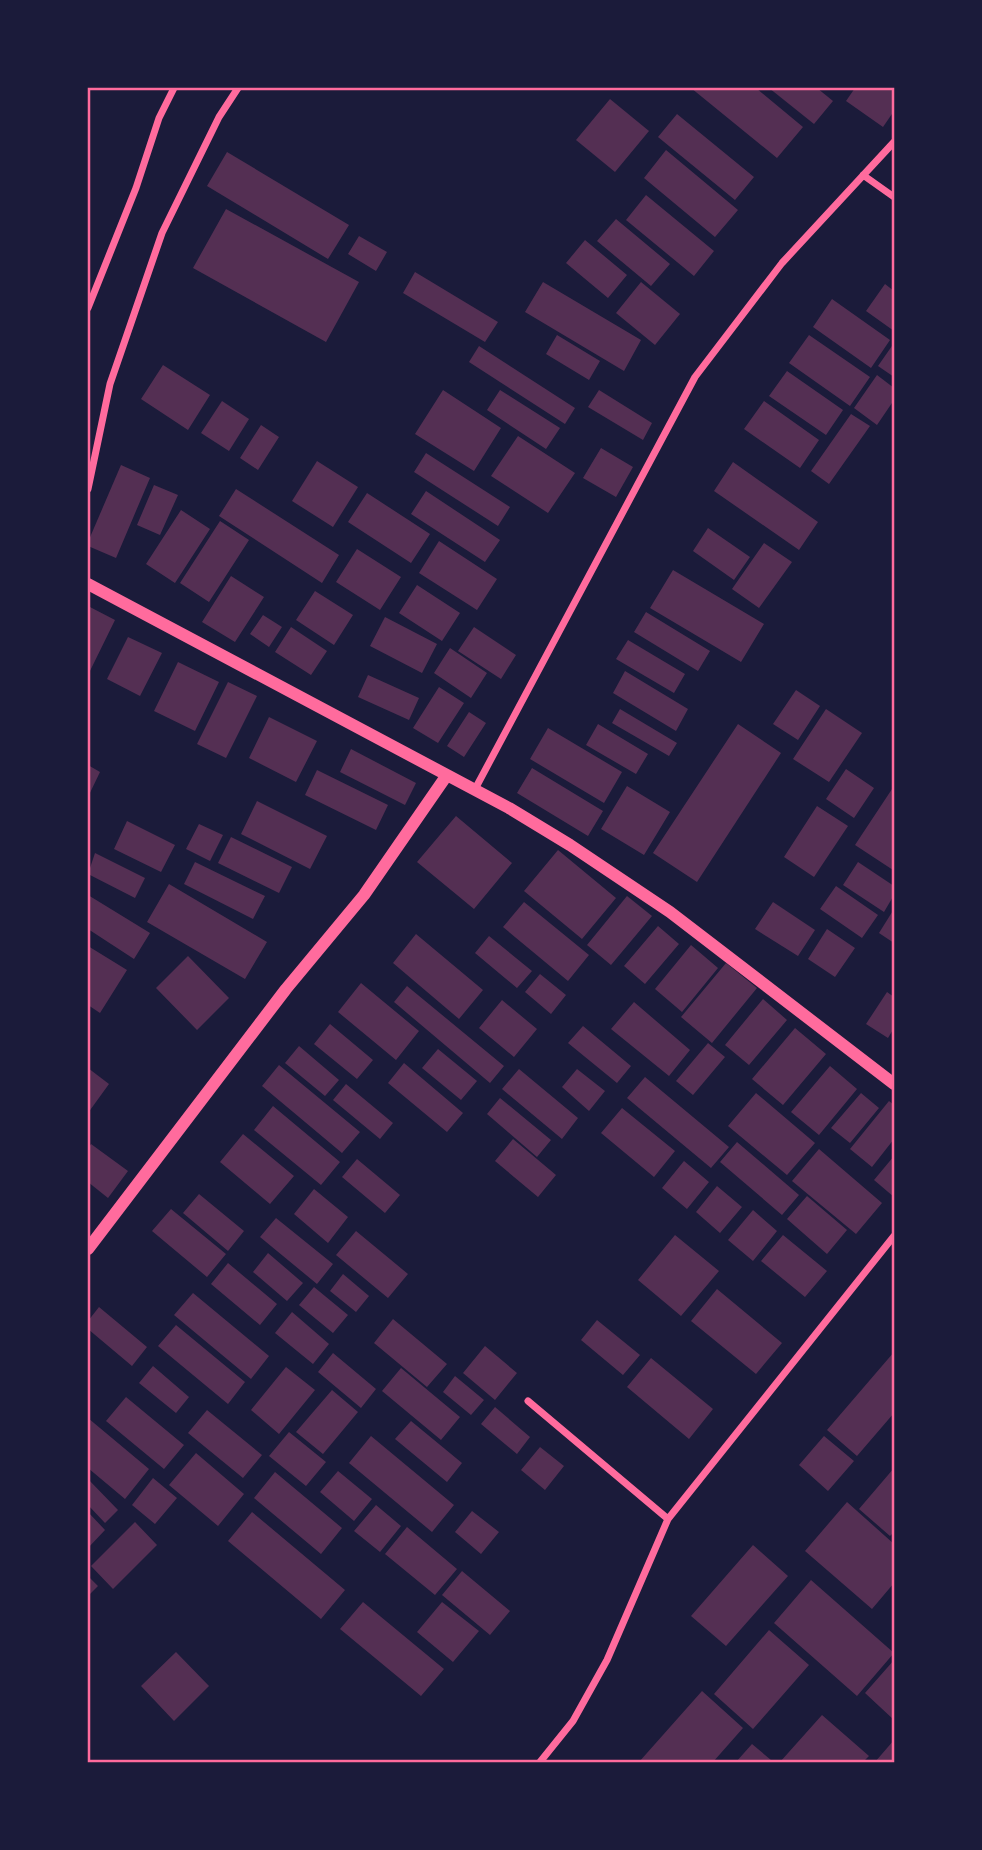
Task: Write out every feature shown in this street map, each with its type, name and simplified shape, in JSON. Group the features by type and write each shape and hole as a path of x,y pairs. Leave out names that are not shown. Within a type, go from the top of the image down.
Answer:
{"street":[{"path":"88,309 136,188 159,118 174,88"},
{"path":"88,489 110,384 162,233 219,117 238,88"},
{"path":"474,791 695,377 782,263 894,142"},
{"path":"863,175 894,197"},
{"path":"88,584 509,808 570,845 670,912 894,1084"},
{"path":"88,1249 286,989 364,895 447,775"},
{"path":"540,1762 573,1721 607,1660 668,1519 894,1236"},
{"path":"528,1401 668,1519"}],"building":[{"path":"691,88 756,88 803,127 777,158"},
{"path":"769,88 817,88 833,101 814,124"},
{"path":"855,88 894,88 894,111 883,127 846,101"},
{"path":"610,99 649,131 615,172 576,140"},
{"path":"677,114 754,177 735,200 658,137"},
{"path":"666,150 738,210 715,237 644,178"},
{"path":"227,152 349,225 328,259 207,186"},
{"path":"646,195 714,251 694,276 626,220"},
{"path":"226,209 359,282 326,342 193,268"},
{"path":"616,219 670,264 651,286 597,241"},
{"path":"359,236 387,252 376,271 348,254"},
{"path":"585,240 627,275 608,298 566,263"},
{"path":"415,272 498,322 485,342 403,293"},
{"path":"543,282 641,340 624,371 525,312"},
{"path":"641,282 680,314 655,345 616,313"},
{"path":"885,284 894,291 894,331 866,311"},
{"path":"832,299 890,340 871,368 813,327"},
{"path":"557,335 600,361 589,380 546,354"},
{"path":"809,335 870,377 850,406 789,363"},
{"path":"894,343 894,377 878,366"},
{"path":"479,346 575,408 565,424 469,362"},
{"path":"163,365 210,395 188,430 141,399"},
{"path":"787,371 843,410 826,435 769,396"},
{"path":"877,375 894,388 894,400 877,425 854,408"},
{"path":"443,390 501,428 474,471 415,434"},
{"path":"500,390 560,428 546,449 487,410"},
{"path":"599,390 652,423 643,440 588,407"},
{"path":"222,401 249,419 229,451 201,433"},
{"path":"764,401 819,440 800,468 744,429"},
{"path":"851,414 870,426 829,484 811,471"},
{"path":"261,425 279,437 258,470 240,458"},
{"path":"518,436 575,473 548,513 491,476"},
{"path":"601,448 633,467 616,497 583,478"},
{"path":"426,453 510,507 498,526 414,472"},
{"path":"317,461 358,487 333,527 292,501"},
{"path":"733,462 818,522 799,550 714,491"},
{"path":"121,465 150,478 116,558 88,546 88,542"},
{"path":"154,485 178,495 160,535 137,525"},
{"path":"236,489 339,555 322,583 219,516"},
{"path":"426,491 500,540 485,562 411,514"},
{"path":"367,493 430,534 411,563 348,522"},
{"path":"181,510 210,529 175,583 146,564"},
{"path":"220,521 249,540 209,602 180,583"},
{"path":"708,528 750,557 734,580 693,551"},
{"path":"439,541 497,579 477,610 419,573"},
{"path":"764,543 792,562 759,608 732,589"},
{"path":"357,549 401,577 380,610 336,582"},
{"path":"673,570 764,624 741,662 650,608"},
{"path":"231,576 264,597 235,642 202,622"},
{"path":"417,585 460,613 442,641 399,613"},
{"path":"315,591 353,615 334,645 296,620"},
{"path":"88,606 115,620 88,675"},
{"path":"646,612 710,651 698,671 634,632"},
{"path":"263,615 282,627 269,647 250,634"},
{"path":"385,617 437,644 422,673 370,646"},
{"path":"291,627 327,651 311,675 275,652"},
{"path":"474,627 516,655 501,679 458,651"},
{"path":"128,637 162,653 140,696 107,679"},
{"path":"628,640 685,674 674,693 616,659"},
{"path":"450,648 487,673 471,698 434,673"},
{"path":"178,662 219,682 195,731 154,711"},
{"path":"625,671 688,709 676,731 613,693"},
{"path":"368,675 419,698 409,720 358,697"},
{"path":"228,682 257,696 226,758 197,744"},
{"path":"439,687 464,703 438,743 413,728"},
{"path":"796,690 820,706 798,740 773,724"},
{"path":"620,709 677,743 669,756 612,723"},
{"path":"826,709 862,733 829,782 793,759"},
{"path":"469,712 486,723 464,757 447,746"},
{"path":"269,717 317,741 296,782 249,758"},
{"path":"598,724 648,754 636,774 586,745"},
{"path":"738,724 781,753 697,882 653,853"},
{"path":"548,728 622,772 604,803 530,759"},
{"path":"351,749 416,783 405,805 340,772"},
{"path":"88,765 100,772 88,797"},
{"path":"532,768 603,811 588,836 517,793"},
{"path":"846,769 874,788 854,818 826,799"},
{"path":"317,770 388,805 376,830 305,795"},
{"path":"627,786 670,812 644,855 601,829"},
{"path":"894,786 894,868 893,870 855,845"},
{"path":"257,801 327,836 310,869 241,834"},
{"path":"817,806 848,826 814,877 784,857"},
{"path":"456,816 512,863 474,909 417,862"},
{"path":"127,821 175,845 161,872 114,849"},
{"path":"199,824 223,835 210,861 186,849"},
{"path":"231,837 292,867 279,893 218,863"},
{"path":"558,850 616,898 582,939 524,891"},
{"path":"95,853 145,878 135,898 88,874"},
{"path":"195,862 265,896 253,919 184,884"},
{"path":"858,862 894,886 894,895 884,912 843,885"},
{"path":"169,884 267,942 245,979 147,922"},
{"path":"836,886 878,915 862,938 820,909"},
{"path":"88,895 150,933 134,959 88,929"},
{"path":"627,896 652,916 611,965 587,945"},
{"path":"524,902 589,955 568,981 503,927"},
{"path":"773,902 815,930 798,956 755,929"},
{"path":"894,909 894,943 879,933"},
{"path":"658,926 679,944 645,984 624,966"},
{"path":"827,929 855,948 835,977 808,959"},
{"path":"416,934 483,990 459,1019 393,963"},
{"path":"489,936 532,971 517,988 475,953"},
{"path":"691,945 718,968 682,1012 655,989"},
{"path":"88,946 127,970 100,1013 88,1005"},
{"path":"188,956 229,998 197,1030 156,988"},
{"path":"726,963 757,988 712,1043 681,1017"},
{"path":"540,974 566,995 551,1014 525,992"},
{"path":"361,983 419,1031 396,1060 338,1012"},
{"path":"407,986 504,1066 490,1083 394,1002"},
{"path":"887,992 894,997 894,1028 888,1038 866,1024"},
{"path":"763,999 787,1020 749,1065 725,1045"},
{"path":"502,1000 537,1029 514,1057 479,1028"},
{"path":"634,1002 690,1050 669,1076 611,1029"},
{"path":"330,1024 373,1060 357,1079 314,1044"},
{"path":"583,1026 631,1066 617,1083 568,1043"},
{"path":"795,1028 826,1054 783,1105 752,1079"},
{"path":"708,1043 725,1057 693,1095 676,1081"},
{"path":"299,1046 339,1080 325,1096 285,1063"},
{"path":"438,1049 477,1081 461,1100 422,1068"},
{"path":"404,1063 463,1113 447,1132 388,1083"},
{"path":"279,1065 360,1132 342,1153 262,1086"},
{"path":"830,1066 857,1089 819,1135 791,1112"},
{"path":"88,1068 109,1084 88,1113"},
{"path":"519,1069 578,1118 562,1139 502,1089"},
{"path":"577,1069 605,1091 589,1111 562,1087"},
{"path":"645,1077 729,1147 711,1168 627,1098"},
{"path":"346,1084 393,1123 380,1139 333,1100"},
{"path":"756,1093 815,1143 787,1175 728,1126"},
{"path":"861,1093 879,1108 850,1143 831,1128"},
{"path":"500,1098 551,1140 537,1157 487,1114"},
{"path":"889,1101 894,1105 894,1139 872,1167 850,1149"},
{"path":"273,1106 340,1162 321,1185 254,1130"},
{"path":"622,1108 675,1151 654,1177 601,1133"},
{"path":"243,1134 294,1176 270,1204 220,1162"},
{"path":"513,1139 556,1175 538,1197 495,1161"},
{"path":"737,1142 799,1195 782,1215 720,1162"},
{"path":"91,1144 128,1171 108,1198 88,1182 88,1149"},
{"path":"819,1149 882,1203 856,1234 792,1181"},
{"path":"894,1156 894,1197 874,1180"},
{"path":"357,1159 400,1195 385,1213 342,1177"},
{"path":"684,1161 709,1182 687,1209 662,1188"},
{"path":"717,1186 742,1207 720,1233 696,1212"},
{"path":"314,1189 348,1217 328,1243 294,1214"},
{"path":"199,1194 244,1231 228,1251 183,1213"},
{"path":"807,1196 847,1230 827,1254 787,1219"},
{"path":"171,1209 226,1254 207,1277 152,1231"},
{"path":"753,1210 777,1231 753,1261 728,1240"},
{"path":"276,1218 333,1264 317,1284 260,1237"},
{"path":"356,1231 408,1274 388,1298 336,1255"},
{"path":"675,1235 719,1271 681,1316 638,1280"},
{"path":"783,1235 827,1271 805,1297 761,1261"},
{"path":"268,1253 303,1283 287,1301 253,1272"},
{"path":"228,1263 277,1304 260,1325 211,1284"},
{"path":"343,1274 369,1296 356,1312 330,1291"},
{"path":"314,1287 348,1315 333,1333 299,1305"},
{"path":"717,1289 782,1343 756,1374 691,1321"},
{"path":"193,1293 269,1356 251,1379 174,1315"},
{"path":"99,1307 147,1347 132,1366 88,1329 88,1321"},
{"path":"292,1312 329,1344 313,1364 275,1333"},
{"path":"393,1319 447,1364 427,1387 374,1343"},
{"path":"597,1320 640,1355 623,1375 581,1340"},
{"path":"176,1325 245,1382 228,1404 158,1346"},
{"path":"485,1346 517,1373 495,1400 463,1373"},
{"path":"894,1352 894,1413 857,1456 827,1430"},
{"path":"333,1353 376,1389 361,1408 318,1372"},
{"path":"651,1358 713,1409 689,1439 627,1387"},
{"path":"153,1366 189,1397 176,1413 139,1383"},
{"path":"286,1367 315,1390 279,1434 251,1410"},
{"path":"401,1368 460,1417 441,1440 382,1391"},
{"path":"455,1376 484,1400 471,1415 443,1392"},
{"path":"332,1390 358,1412 323,1454 296,1432"},
{"path":"126,1397 184,1445 164,1469 106,1421"},
{"path":"495,1407 530,1437 517,1454 481,1424"},
{"path":"207,1410 262,1455 243,1478 188,1433"},
{"path":"88,1418 149,1469 125,1499 88,1468"},
{"path":"411,1421 462,1463 447,1482 395,1439"},
{"path":"289,1432 326,1462 306,1486 269,1456"},
{"path":"371,1436 454,1505 432,1532 349,1463"},
{"path":"824,1436 854,1461 828,1491 799,1465"},
{"path":"540,1447 564,1466 545,1490 521,1470"},
{"path":"196,1453 244,1494 218,1526 169,1485"},
{"path":"894,1468 894,1532 890,1536 859,1509"},
{"path":"338,1471 372,1499 354,1521 320,1492"},
{"path":"275,1472 342,1528 321,1554 254,1498"},
{"path":"153,1478 177,1498 155,1524 132,1505"},
{"path":"88,1479 118,1510 105,1523 88,1505"},
{"path":"847,1502 894,1544 894,1583 872,1609 805,1551"},
{"path":"376,1505 401,1526 380,1552 354,1531"},
{"path":"472,1511 499,1532 481,1554 455,1532"},
{"path":"88,1512 105,1530 88,1548"},
{"path":"252,1512 345,1590 321,1619 228,1541"},
{"path":"135,1522 157,1545 113,1589 91,1566"},
{"path":"407,1527 457,1569 435,1595 385,1554"},
{"path":"753,1545 788,1576 726,1646 691,1616"},
{"path":"462,1571 510,1611 490,1635 442,1595"},
{"path":"88,1576 98,1586 88,1596"},
{"path":"811,1580 894,1653 857,1696 774,1623"},
{"path":"363,1602 444,1669 421,1696 340,1629"},
{"path":"442,1602 479,1631 453,1662 417,1632"},
{"path":"769,1630 809,1665 753,1729 714,1694"},
{"path":"176,1652 209,1686 174,1721 141,1686"},
{"path":"894,1660 894,1720 865,1693"},
{"path":"702,1691 743,1728 713,1762 639,1762"},
{"path":"822,1715 869,1756 863,1762 780,1762"},
{"path":"894,1740 894,1762 875,1762"},
{"path":"752,1744 771,1760 736,1762"}]}
